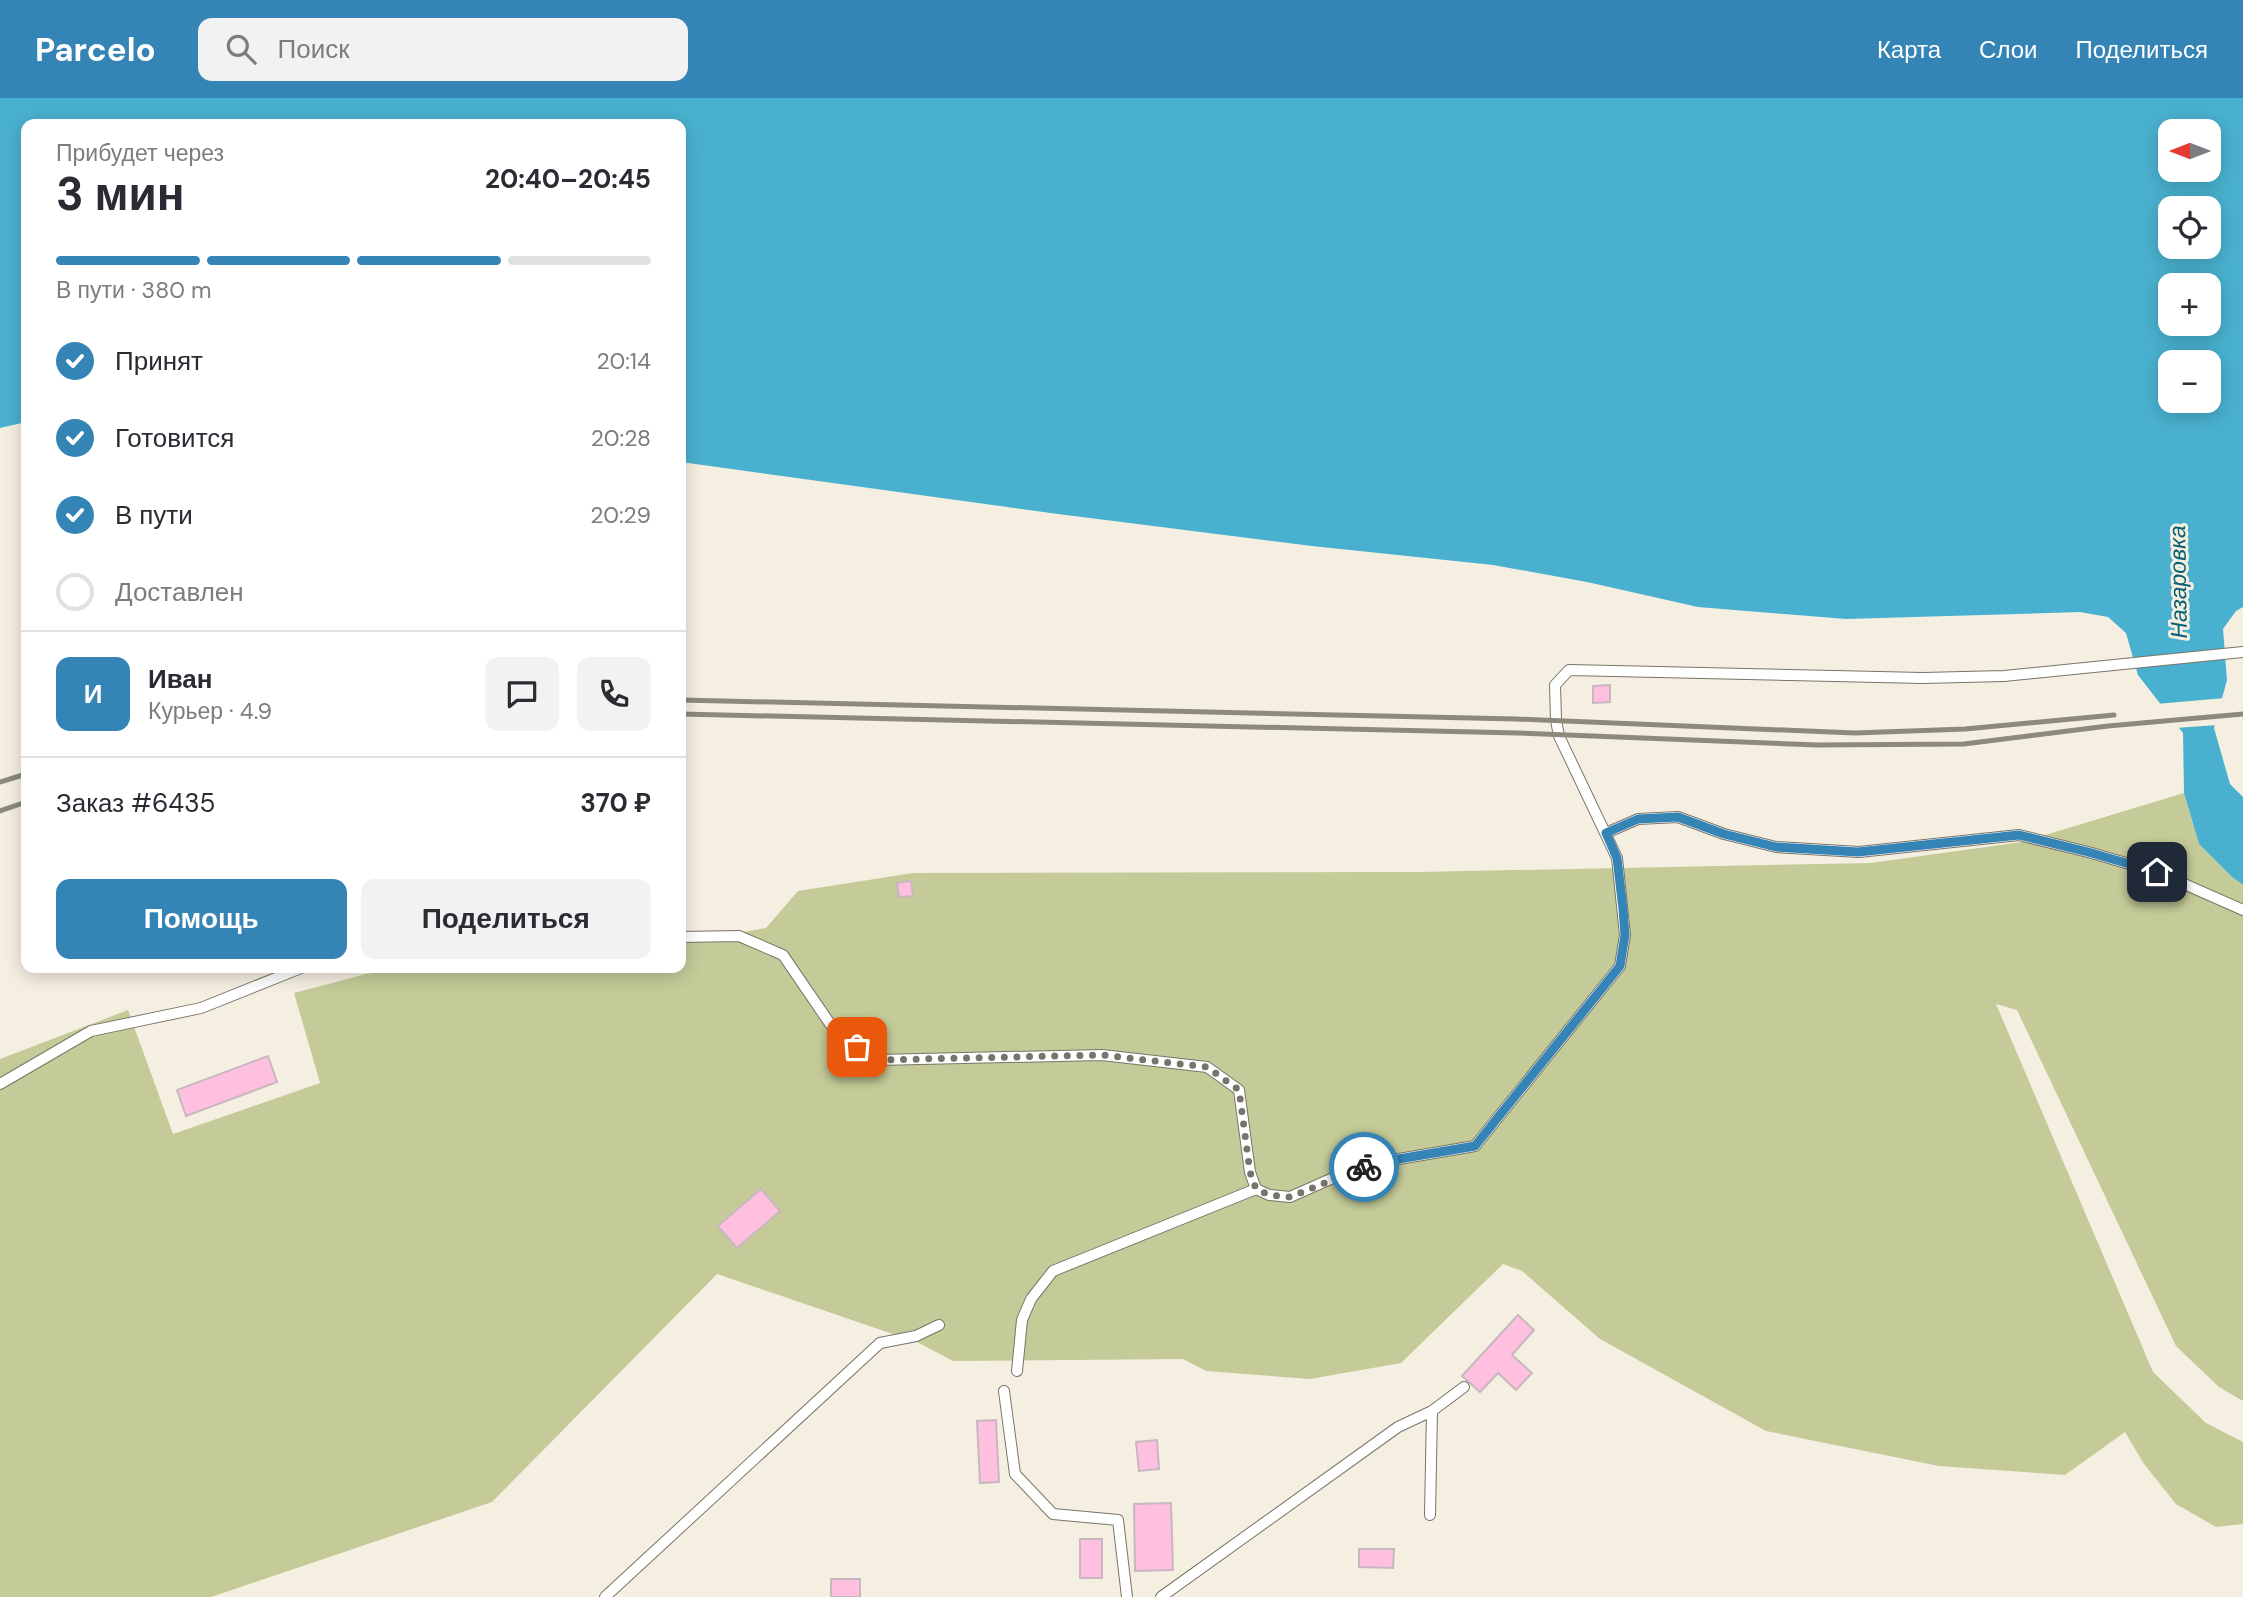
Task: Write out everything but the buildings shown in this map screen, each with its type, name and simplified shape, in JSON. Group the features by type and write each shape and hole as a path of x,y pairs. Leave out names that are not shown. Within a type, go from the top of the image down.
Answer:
{"lane":[{"path":"686,937 739,936 783,955 837,1034 877,1060 1102,1055 1207,1067 1239,1090 1250,1172 1256,1189 1269,1195 1290,1197 1351,1170 1475,1146 1620,966 1625,935 1617,858 1559,736 1556,720 1555,685 1569,670 1923,678 2004,676 2243,652"},
{"path":"1606,833 1638,819 1678,817 1724,834 1776,847 1858,852 2019,835 2157,872 2243,910"},
{"path":"0,1084 91,1031 201,1007 288,973"},
{"path":"1017,1371 1022,1320 1031,1298 1053,1271 1256,1189"},
{"path":"605,1597 880,1343 916,1336 939,1325"},
{"path":"1161,1597 1398,1427 1432,1411 1464,1387"},
{"path":"1004,1391 1015,1474 1053,1514 1118,1520 1127,1597"},
{"path":"1430,1515 1432,1411"}],"green space":[{"path":"2184,793 2199,844 2243,885 2243,1401 2219,1387 2176,1346 2017,1010 1996,1004 2153,1372 2206,1423 2243,1442 2243,1524 2216,1527 2176,1504 2144,1464 2125,1432 2065,1475 1939,1466 1766,1431 1600,1339 1522,1271 1503,1264 1401,1363 1310,1379 1206,1371 1183,1359 953,1361 919,1343 717,1274 492,1502 211,1597 0,1597 0,1059 128,1010 173,1134 320,1083 294,993 375,973 686,973 686,942 766,928 798,891 913,873 1417,872 1871,863 2022,842"}],"water":[{"name":"Назаровка","path":"0,98 2243,98 2243,607 2236,611 2223,629 2227,680 2214,728 2230,784 2243,797 2243,885 2199,844 2184,793 2183,733 2138,675 2126,633 2108,617 2080,612 1846,619 1698,607 1587,582 1493,565 1312,546 1058,514 686,463 686,119 21,119 21,423 0,428"}],"pier":[{"path":"2225,698 2218,725 2175,728 2156,704"}],"railway":[{"path":"686,700 1516,719 1855,733 1965,729 2114,715"},
{"path":"686,714 1518,733 1818,745 1964,744 2108,726 2243,714"},
{"path":"0,782 21,776"},
{"path":"0,811 21,804"}],"way so far":[{"path":"857,1047 877,1060 1102,1055 1207,1067 1239,1090 1250,1172 1256,1189 1269,1195 1290,1197 1351,1170 1364,1167"}],"route":[{"path":"1364,1167 1475,1146 1620,966 1625,935 1623,909 1617,858 1606,833 1638,819 1678,817 1724,834 1776,847 1858,852 2019,835 2157,872"}]}
